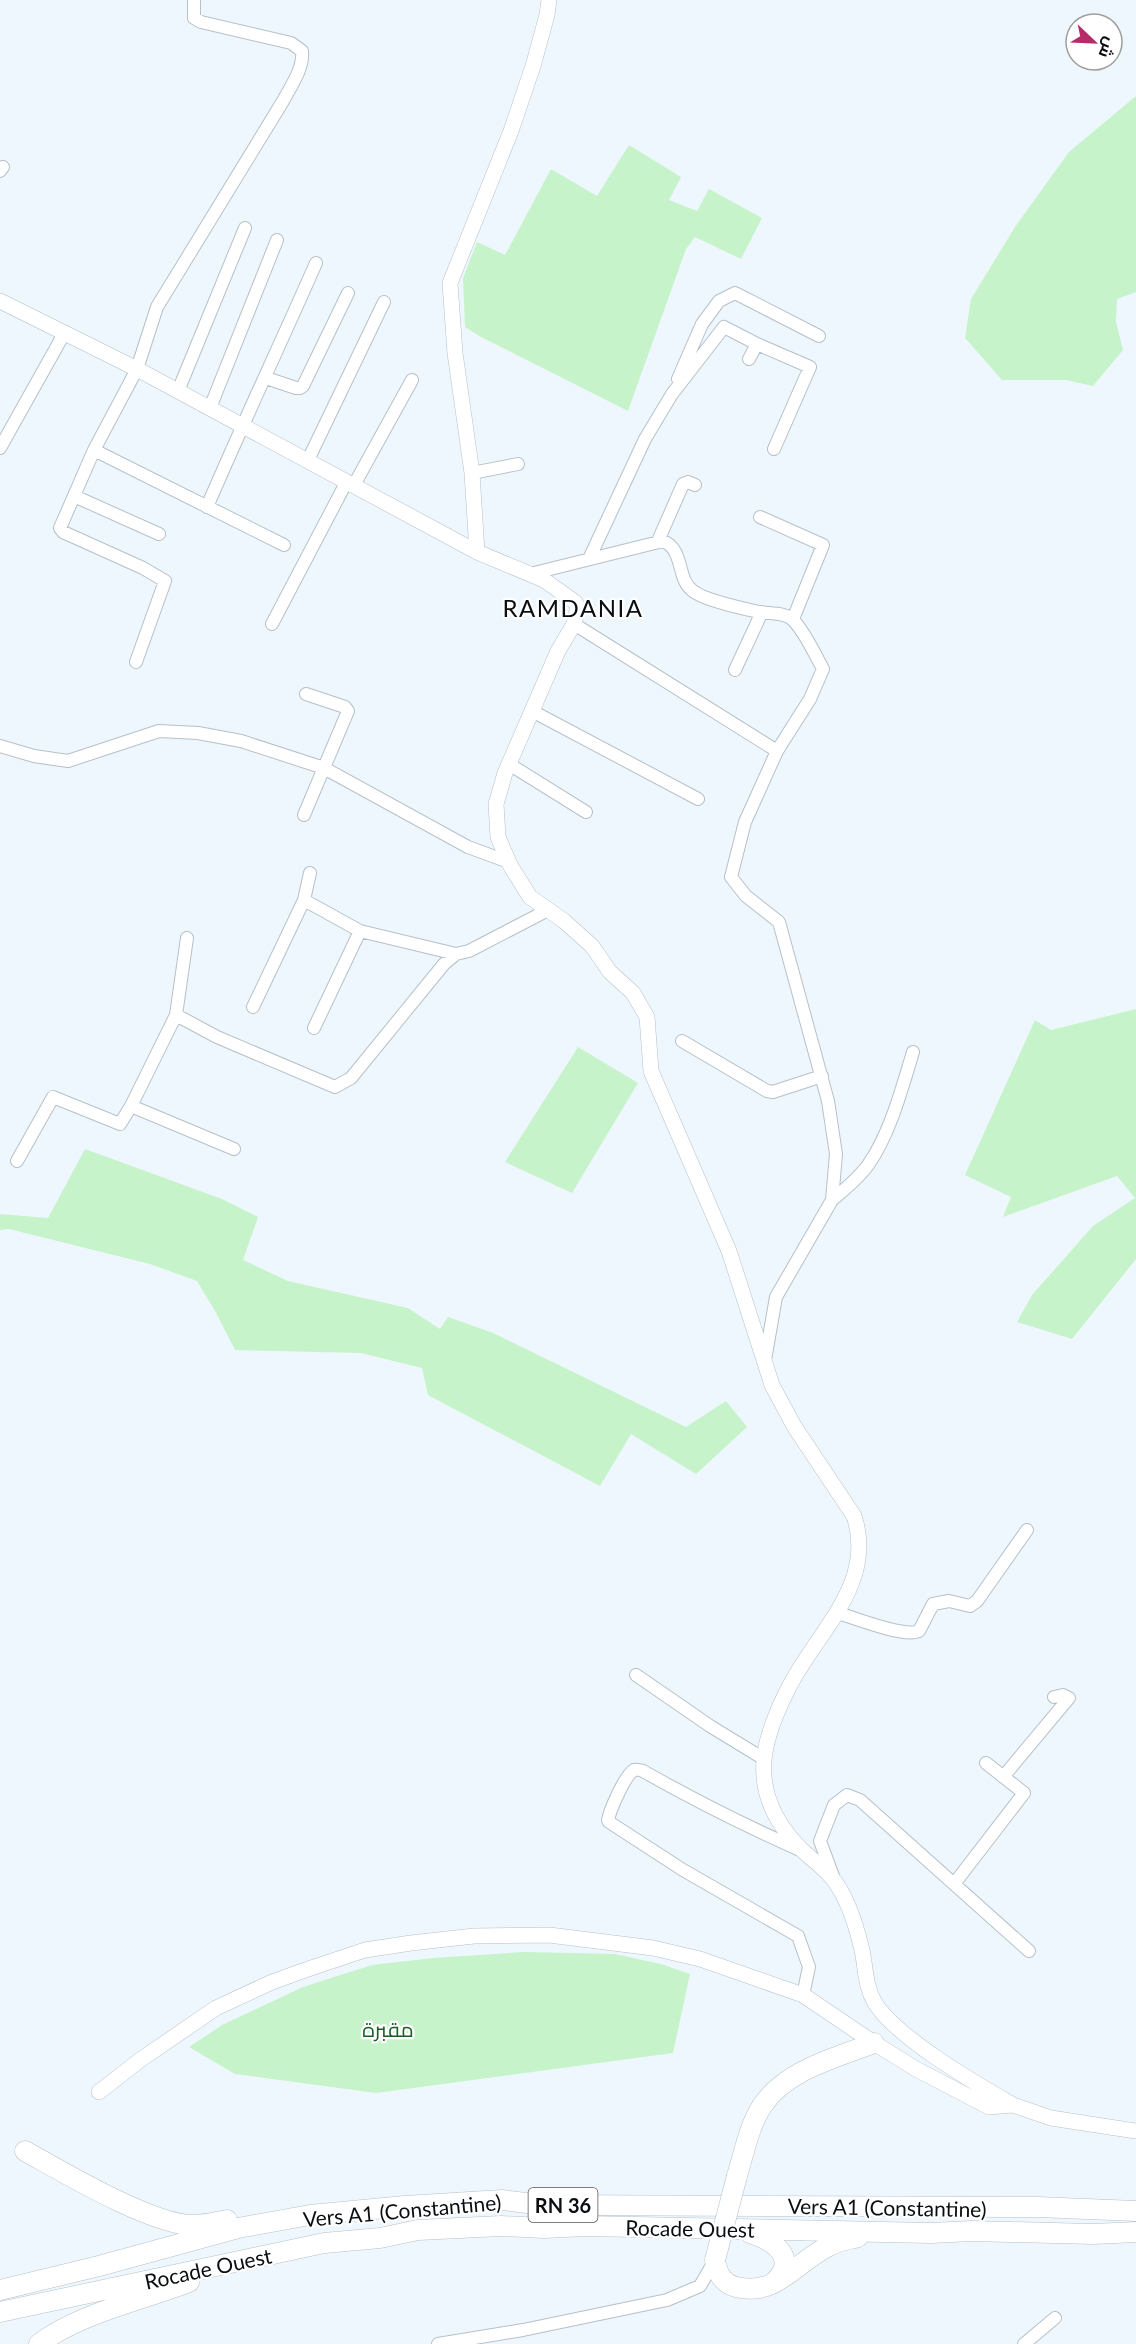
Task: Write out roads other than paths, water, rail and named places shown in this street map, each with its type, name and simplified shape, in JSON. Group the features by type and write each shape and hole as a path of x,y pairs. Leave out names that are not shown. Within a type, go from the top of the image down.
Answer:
{"highway":[{"path":"873,2043 808,2069 782,2085 762,2106 736,2176 715,2259 718,2273 728,2284 747,2289 768,2286 779,2282 813,2254 828,2246 888,2230"},
{"path":"25,2151 128,2204 175,2222 194,2225 278,2209 388,2195 403,2194 460,2202"},
{"name":"Vers A1 (Constantine)","path":"0,2290 238,2228 310,2215 460,2202 502,2200 542,2205 1037,2207 1136,2211"},
{"name":"Rocade Ouest","path":"0,2312 324,2243 380,2238 418,2230 501,2226 1093,2234 1136,2232"},
{"path":"733,2230 765,2238 777,2245 783,2255 781,2276 768,2286"},
{"path":"39,2344 52,2334 106,2311 255,2258"}],"street":[{"path":"136,662 165,581 60,528 94,450 137,369 158,307 283,101 296,76 302,57 302,51 291,43 201,22 194,18 194,0"},
{"path":"477,552 472,473 455,353 450,283 511,131 534,66 549,0"},
{"path":"178,391 245,228"},
{"path":"210,408 277,240"},
{"path":"207,507 316,263"},
{"path":"266,378 296,388 303,386 348,293"},
{"path":"672,394 702,324 719,301 735,293 819,336"},
{"path":"0,301 137,369 477,552 544,580 575,602 578,607 574,624 558,651 509,764 496,804 498,837 509,862 530,897 592,946 610,972 633,993 647,1017 651,1071 729,1251 772,1385 794,1426 854,1516 859,1529 859,1557 838,1613 787,1690 771,1730 764,1759 764,1787 775,1816 804,1851 833,1876"},
{"path":"308,460 384,302"},
{"path":"589,559 645,439 672,394 724,327 810,367 774,448"},
{"path":"0,448 65,332"},
{"path":"749,359 757,344"},
{"path":"272,624 412,380"},
{"path":"94,450 284,545"},
{"path":"472,473 518,464"},
{"path":"657,542 683,484 688,482 695,484"},
{"path":"74,496 159,534"},
{"path":"760,517 823,545 793,619"},
{"path":"530,574 663,542 672,546 687,585 692,591 726,603 762,612 772,612 793,619 823,669 810,699 777,751 745,822 730,877 746,896 779,922 828,1101 836,1154 832,1200"},
{"path":"735,670 762,612"},
{"path":"574,624 777,751"},
{"path":"303,815 347,709 345,706 306,694"},
{"path":"532,711 698,799"},
{"path":"0,746 34,756 68,761 159,731 198,733 241,741 324,768 468,847 509,862"},
{"path":"509,764 586,812"},
{"path":"252,1006 304,900 310,873"},
{"path":"304,900 360,931 456,954 469,951 548,910"},
{"path":"314,1028 360,931"},
{"path":"16,1161 53,1097 120,1124 176,1015 187,938"},
{"path":"176,1015 217,1037 335,1088 351,1078 444,964 456,954"},
{"path":"682,1041 767,1091 773,1092 822,1076"},
{"path":"764,1361 776,1297 832,1200 853,1182 869,1163 896,1105 913,1052"},
{"path":"130,1106 234,1149"},
{"path":"838,1613 894,1629 914,1633 919,1631 933,1604 949,1601 970,1606 976,1601 1027,1530"},
{"path":"636,1675 710,1726 764,1759"},
{"path":"1003,1777 1069,1698 1063,1695 1054,1697"},
{"path":"954,1884 1024,1793 986,1763"},
{"path":"803,1995 809,1967 798,1936 655,1852 608,1820 624,1782 637,1769 765,1834 804,1851"},
{"path":"1029,1952 860,1800 846,1795 834,1805 820,1841 855,1924 863,1953 865,1979 875,2003 897,2028 988,2090 1013,2104 1051,2118 1136,2131"},
{"path":"99,2092 150,2053 216,2008 272,1982 311,1968 365,1950 411,1943 474,1936 549,1935 653,1948 700,1959 803,1995 873,2043 916,2069 989,2107 1013,2104"},
{"path":"700,2286 715,2259"},
{"path":"438,2344 523,2330 667,2300 709,2282 728,2284"},
{"path":"1024,2344 1054,2318"}],"district":[{"name":"RAMDANIA","path":"573,607"}],"park label":[{"name":"مقبرة","path":"388,2028"}]}
